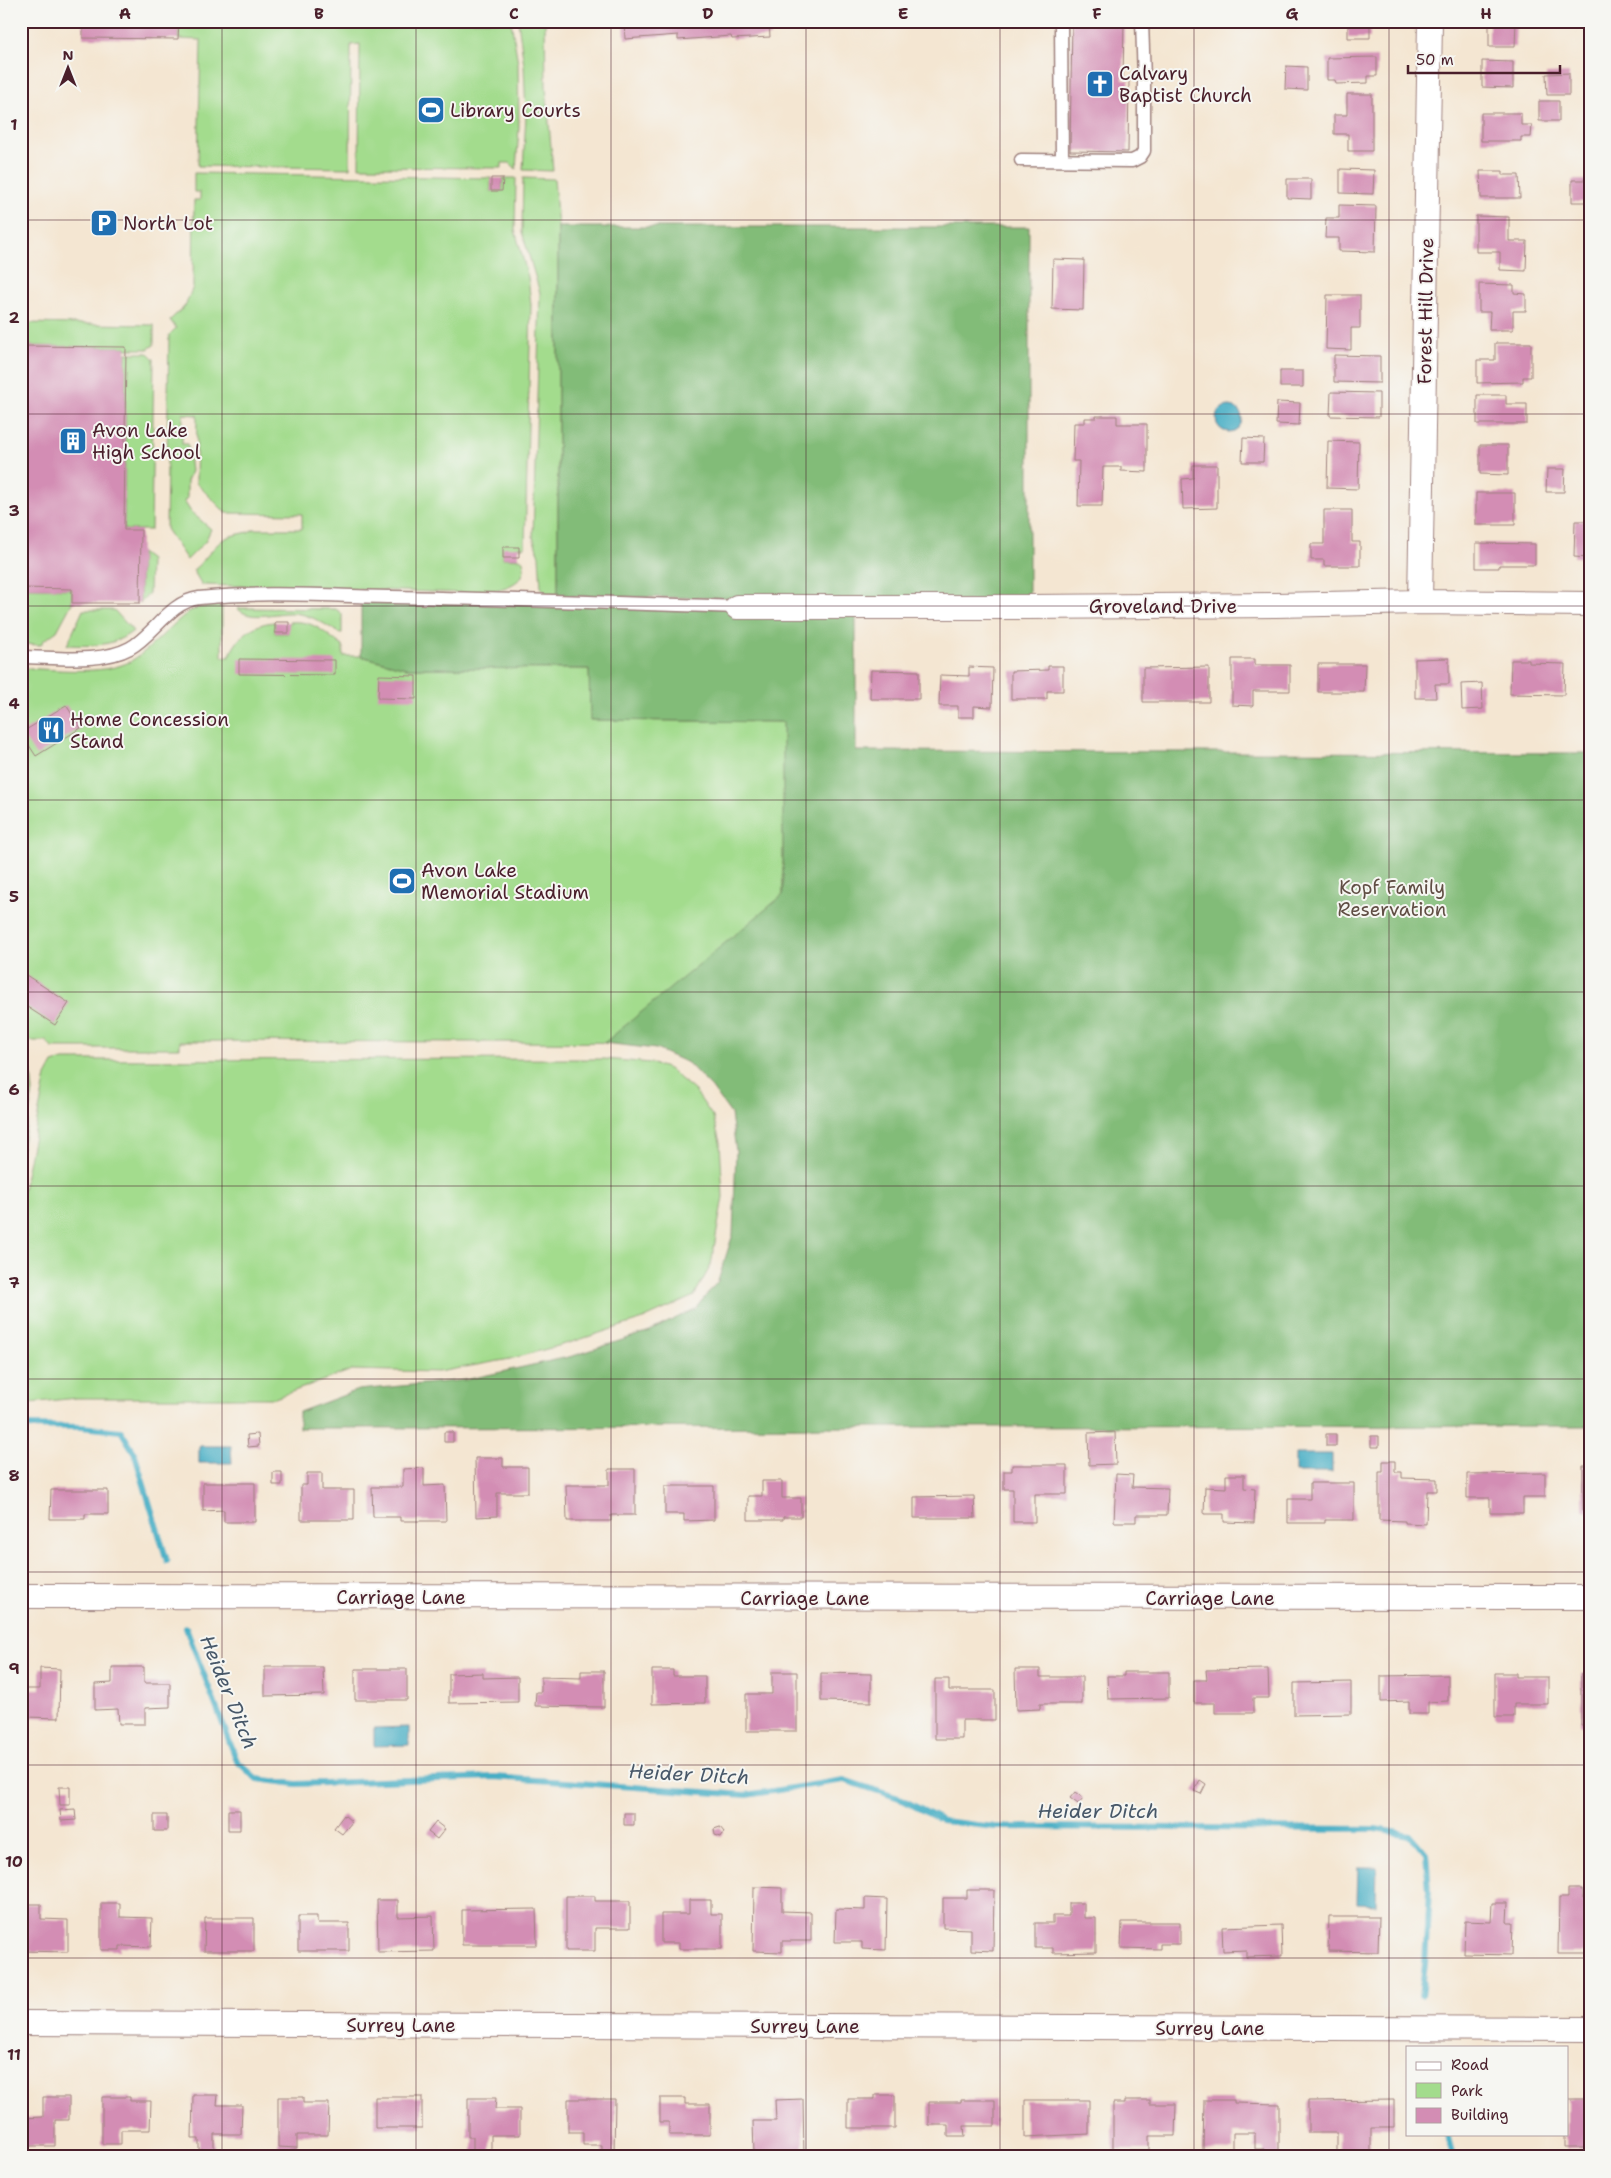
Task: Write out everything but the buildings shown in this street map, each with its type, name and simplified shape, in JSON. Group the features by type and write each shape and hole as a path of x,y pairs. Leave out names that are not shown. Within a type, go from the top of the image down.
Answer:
{"street":[{"name":"Forest Hill Drive","path":"1420,602 1430,21"},
{"name":"Groveland Drive","path":"737,607 1029,607 1420,602 1590,604"},
{"name":"Carriage Lane","path":"21,1596 1590,1597"},
{"name":"Surrey Lane","path":"21,2023 1590,2029"}],"lane":[{"path":"1062,21 1062,160"},
{"path":"1021,160 1132,161 1140,158 1144,151 1142,21"},
{"path":"21,657 96,657 114,654 128,649 142,640 180,605 197,598 350,596 737,607"}],"green space":[{"path":"179,21 511,21 518,63 519,128 516,169 510,163 502,163 502,168 359,167 360,44 351,45 350,168 198,166 201,40 178,39"},
{"path":"518,21 545,21 546,87 553,171 523,170 526,115 524,65"},
{"path":"194,173 491,178 491,191 502,191 503,178 516,178 515,230 528,277 531,305 525,547 503,548 503,558 522,559 524,569 522,577 515,583 496,590 468,593 202,585 193,570 224,539 254,529 302,529 302,514 226,513 196,483 197,415 183,414 182,444 187,444 188,446 191,471 187,481 187,498 184,501 191,512 211,529 205,542 187,560 166,529 169,335 176,328 170,320 185,306 193,287 194,200 200,200 200,192 194,192"},
{"path":"523,178 554,179 558,227 558,596 546,593 541,587 539,556 533,537 540,293 522,232"},
{"path":"558,227 1029,227 1029,602 558,596"},
{"path":"21,323 154,325 154,345 148,349 21,346"},
{"path":"126,353 148,353 154,359 151,530 124,530"},
{"path":"141,553 150,560 149,593 140,603"},
{"path":"21,588 72,589 72,603 57,631 43,641 41,645 21,644"},
{"name":"Kopf Family Reservation","path":"361,596 856,606 856,751 1590,753 1590,1426 299,1428 299,1412 358,1390 465,1380 573,1356 650,1331 695,1309 718,1281 733,1234 736,1151 731,1114 712,1088 688,1063 656,1049 604,1043 783,895 783,722 590,720 589,669 406,668 361,656"},
{"name":"Avon Lake Memorial Stadium","path":"215,606 222,607 222,657 229,657 236,643 253,628 275,622 275,633 288,633 289,622 297,622 311,624 322,630 343,646 343,656 361,656 406,668 589,669 591,720 784,722 782,1043 180,1041 180,1048 52,1048 46,1041 21,1041 21,668 93,670 120,666 139,656 190,611"},
{"path":"237,608 336,609 342,614 342,633 305,615 283,613 258,616 243,613"},
{"path":"83,610 114,610 133,631 110,643 67,645"},
{"path":"604,1059 651,1063 669,1069 695,1091 713,1117 720,1142 723,1197 711,1265 694,1296 643,1319 569,1343 510,1359 438,1372 352,1370 275,1398 76,1398 21,1404 21,1200 46,1076 53,1063 63,1060"},
{"path":"21,1064 31,1071 33,1092 21,1154"}],"water":[{"path":"1229,406 1238,410 1242,419 1238,428 1229,432 1220,428 1216,419 1220,410"},
{"path":"199,1446 231,1446 232,1463 199,1463"},
{"path":"1295,1454 1332,1454 1332,1472 1295,1472"},
{"path":"409,1727 409,1745 374,1746 374,1728"},
{"path":"1358,1867 1377,1867 1376,1904 1357,1903"}],"waterway":[{"name":"Heider Ditch","path":"21,1426 81,1427 121,1431 134,1452 167,1561"},
{"name":"Heider Ditch","path":"186,1628 237,1761 257,1779 296,1784 494,1777 746,1795 844,1780 899,1798 943,1821 995,1827 1375,1829 1410,1835 1426,1854 1429,1889 1425,1964 1421,1996"},
{"name":"Heider Ditch","path":"1448,2136 1453,2157"}],"place":[{"name":"Calvary Baptist Church","path":"1100,84"},
{"name":"Library Courts","path":"431,110"},
{"name":"North Lot","path":"104,223"},
{"name":"Avon Lake High School","path":"73,441"},
{"name":"Home Concession Stand","path":"51,730"},
{"name":"Avon Lake Memorial Stadium","path":"402,881"}]}
